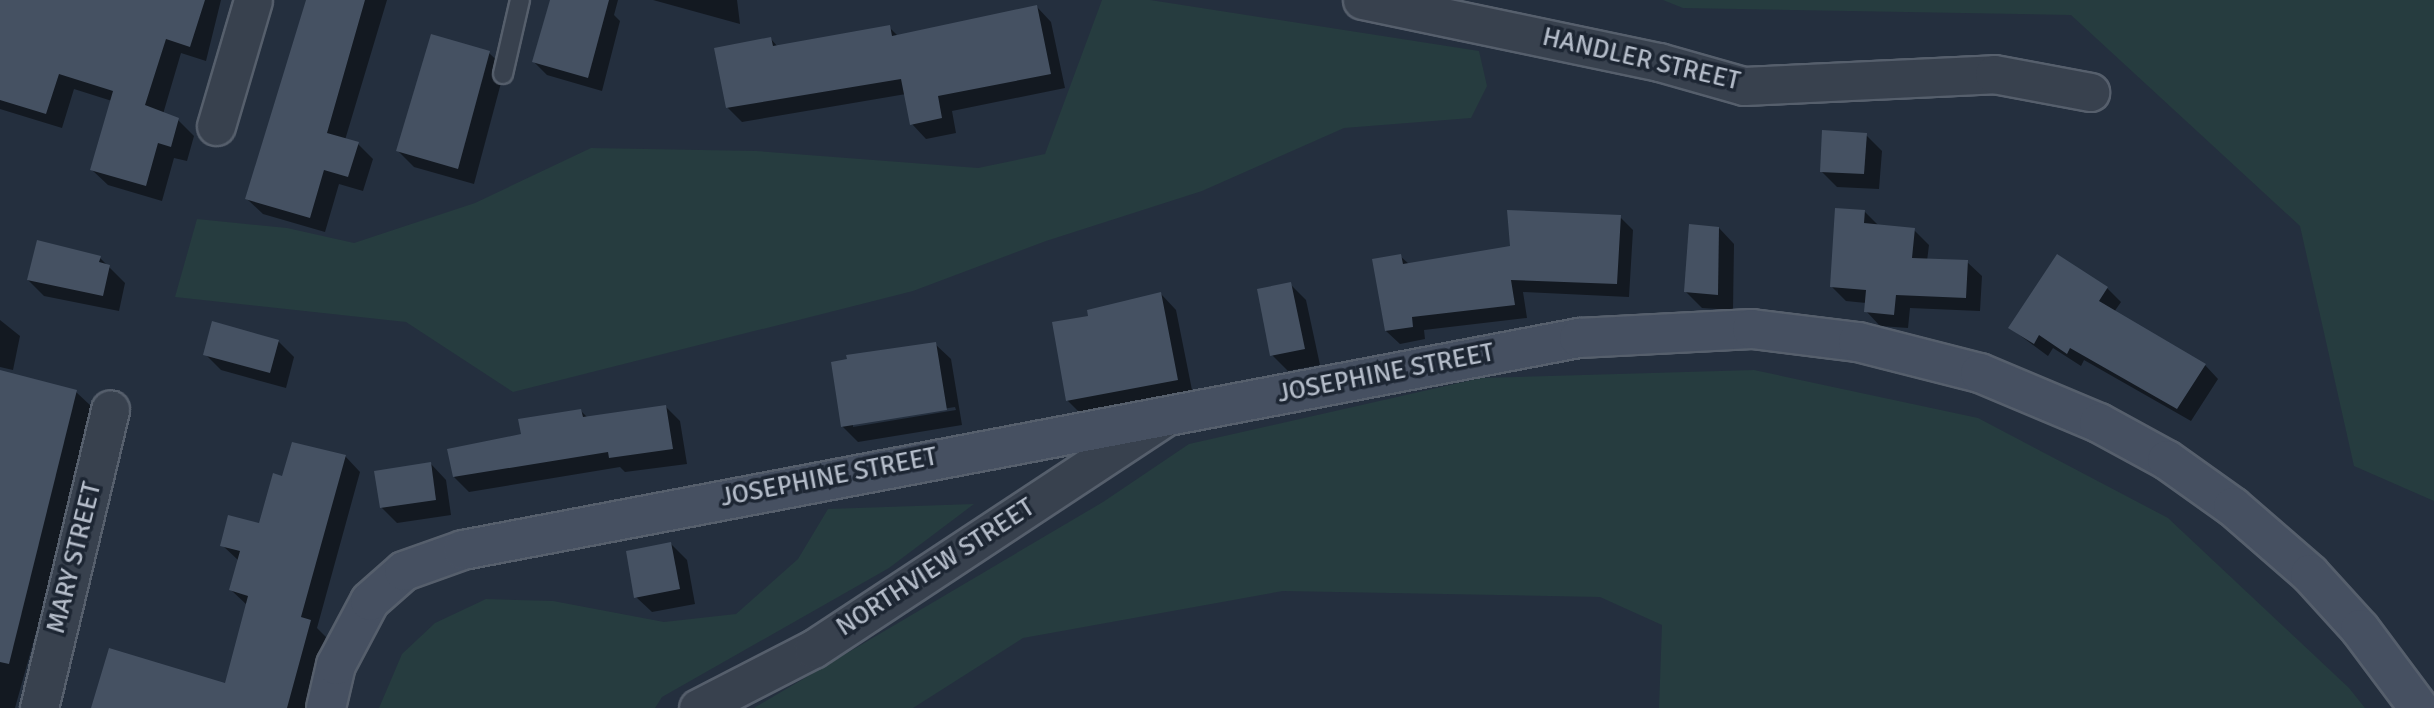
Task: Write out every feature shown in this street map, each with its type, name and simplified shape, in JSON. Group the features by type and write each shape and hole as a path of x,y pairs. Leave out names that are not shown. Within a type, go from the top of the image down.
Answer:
{"street":[{"path":"216,127 253,0"},
{"name":"HANDLER STREET","path":"1362,0 1659,62 1744,86 1994,74 2090,92"},
{"name":"JOSEPHINE STREET","path":"326,708 336,665 358,618 384,586 433,558 581,524 1579,338 1642,332 1752,329 1917,354 2024,389 2099,422 2167,460 2233,507 2310,575 2360,629 2419,708"},
{"name":"MARY STREET","path":"39,708 110,409"},
{"name":"NORTHVIEW STREET","path":"698,708 813,649 1167,416"}],"lane":[{"path":"503,74 520,0"}],"green space":[{"path":"1102,0 1150,0 1479,51 1487,86 1471,118 1344,128 1202,191 1046,241 913,291 513,392 406,322 175,297 197,219 287,228 354,243 475,203 591,148 756,151 978,168 1045,154"},
{"path":"1663,0 2434,0 2434,501 2354,466 2300,226 2071,15 1683,8"},
{"path":"1754,370 1978,418 2168,518 2349,688 2365,708 1659,708 1662,625 1600,597 1283,591 1023,638 913,708 754,708 1103,502 1189,444 1481,378"},
{"path":"974,504 889,568 662,697 655,708 379,708 402,654 435,623 486,599 553,601 664,622 736,614 798,559 828,509"}],"building":[{"path":"0,0 205,0 190,47 166,39 145,105 179,118 171,147 158,143 146,186 90,170 113,91 59,74 46,114 0,100"},
{"path":"306,0 365,0 327,133 359,142 348,177 324,170 310,218 245,199"},
{"path":"550,0 609,0 588,78 532,62"},
{"path":"1037,5 1051,74 938,96 942,118 910,125 901,79 726,108 714,48 771,37 773,46 890,25 892,36"},
{"path":"431,34 490,51 458,169 396,151"},
{"path":"1822,130 1867,133 1864,174 1820,172"},
{"path":"1835,208 1865,210 1864,223 1915,228 1912,258 1968,260 1966,298 1896,295 1894,315 1864,312 1866,290 1830,287"},
{"path":"1507,210 1621,215 1617,284 1511,280 1515,305 1412,317 1413,327 1385,331 1372,259 1401,254 1403,264 1510,246"},
{"path":"1689,224 1719,227 1718,295 1684,292"},
{"path":"37,240 101,256 99,262 110,265 103,296 27,280"},
{"path":"2057,254 2108,287 2099,301 2206,364 2177,409 2070,348 2067,354 2039,335 2034,344 2008,328"},
{"path":"1291,282 1305,349 1270,356 1257,289"},
{"path":"1161,292 1178,380 1066,401 1052,322 1088,316 1087,310"},
{"path":"212,321 279,340 270,373 203,355"},
{"path":"936,342 947,410 841,427 831,362 847,359 846,355"},
{"path":"0,370 77,390 9,664 0,662"},
{"path":"666,405 673,449 609,458 608,452 453,477 447,449 521,434 518,419 581,409 583,417"},
{"path":"292,442 346,455 301,617 311,620 287,708 91,708 109,648 225,683 248,596 229,590 240,551 220,546 228,515 259,523 273,473 282,476"},
{"path":"431,462 436,500 380,508 374,471"},
{"path":"671,542 680,589 634,598 626,551"}]}
